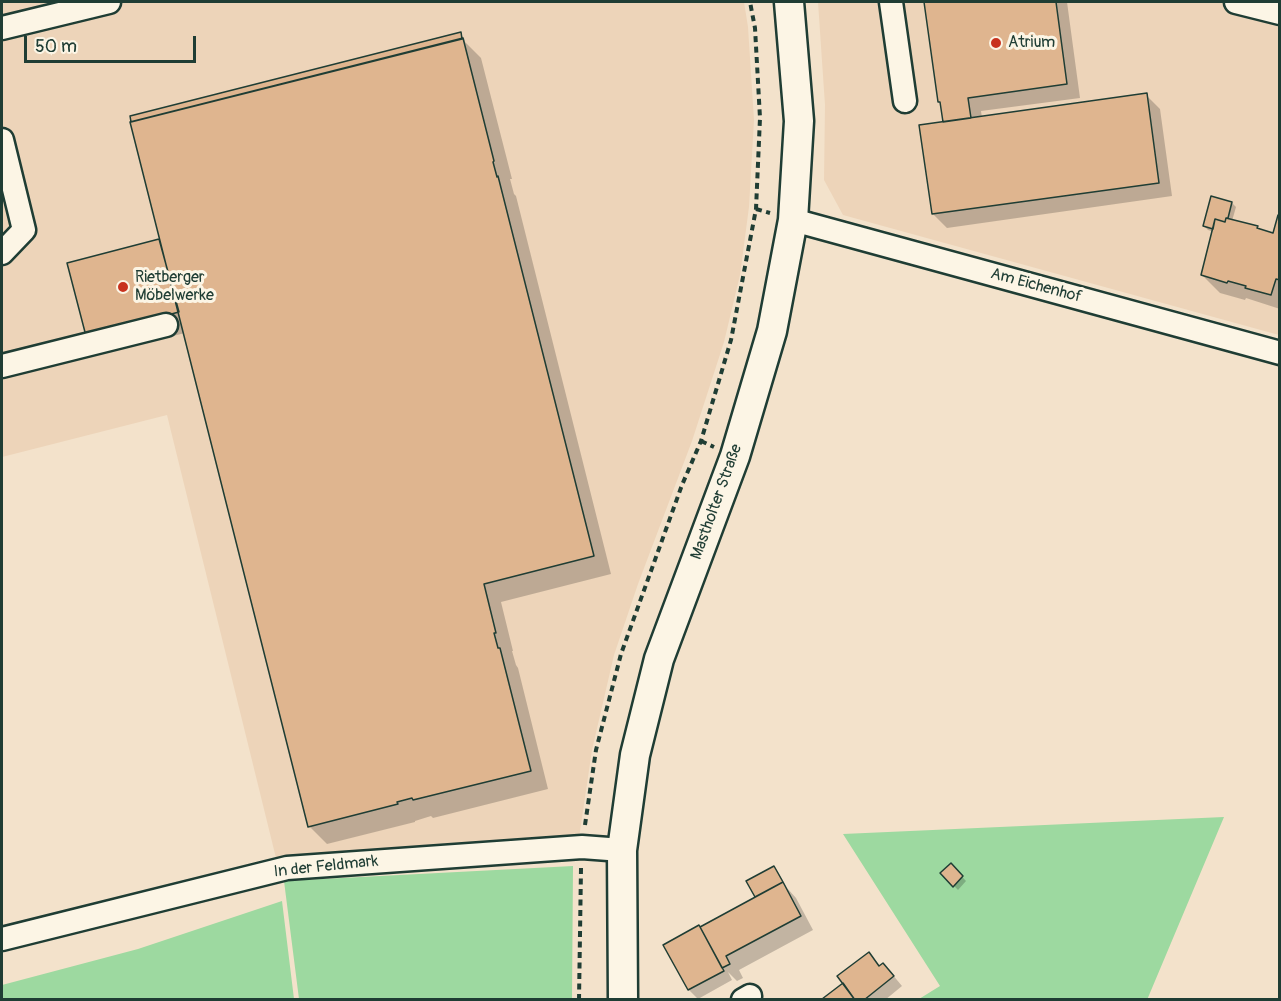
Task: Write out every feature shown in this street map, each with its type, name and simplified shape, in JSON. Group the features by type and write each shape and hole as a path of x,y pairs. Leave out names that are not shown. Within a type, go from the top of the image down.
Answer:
{"main road":[{"name":"Mastholter Straße","path":"623,999 622,850 635,755 659,659 735,456 772,331 793,220 799,121 789,2"}],"street":[{"path":"2,28 71,6 109,2"},
{"path":"891,2 905,101"},
{"path":"1236,2 1280,13"},
{"path":"2,140 24,230 2,253"},
{"name":"Am Eichenhof","path":"793,220 1280,353"},
{"path":"2,366 166,325"},
{"name":"In der Feldmark","path":"2,939 287,868 582,847 622,850"}],"path":[{"path":"750,2 755,28 760,118 756,209"}],"shaded area":[{"path":"2,2 744,2 748,27 754,120 749,207 740,275 724,342 692,441 614,655 592,750 579,838 276,858 167,415 2,457"},
{"path":"818,2 1279,2 1279,335 843,215 824,180 825,105"}],"green space":[{"path":"1224,817 1147,1000 919,999 940,986 843,834"},
{"path":"573,866 572,999 299,999 284,881"},
{"path":"282,901 294,999 2,999 2,985 138,949"}],"building":[{"name":"Atrium","path":"924,2 1056,2 1067,84 968,98 971,118 943,122 940,102 938,102"},
{"path":"461,32 462,39 131,122 130,116"},
{"path":"463,38 594,556 484,584 496,633 494,633 498,648 500,648 531,771 413,800 412,798 397,802 398,804 308,827 130,122"},
{"path":"1147,93 1159,183 932,214 919,125"},
{"path":"1211,196 1232,202 1228,218 1225,222 1215,219 1213,229 1203,226"},
{"path":"1278,215 1280,215 1280,280 1276,279 1271,295 1201,275 1215,219 1225,222 1226,218 1258,226 1257,228 1273,233"},
{"name":"Rietberger Möbelwerke","path":"159,239 179,312 86,336 67,263"},
{"path":"951,863 963,876 953,887 940,873"},
{"path":"774,866 783,882 755,897 746,881"},
{"path":"783,882 801,916 726,956 730,964 722,968 700,927"},
{"path":"699,925 724,971 688,990 663,945"},
{"path":"869,952 879,966 883,963 894,976 864,1000 855,1000 837,976"},
{"path":"843,983 855,1000 822,1000 822,999"}],"place":[{"name":"Atrium","path":"996,43"},
{"name":"Rietberger Möbelwerke","path":"123,287"}]}
